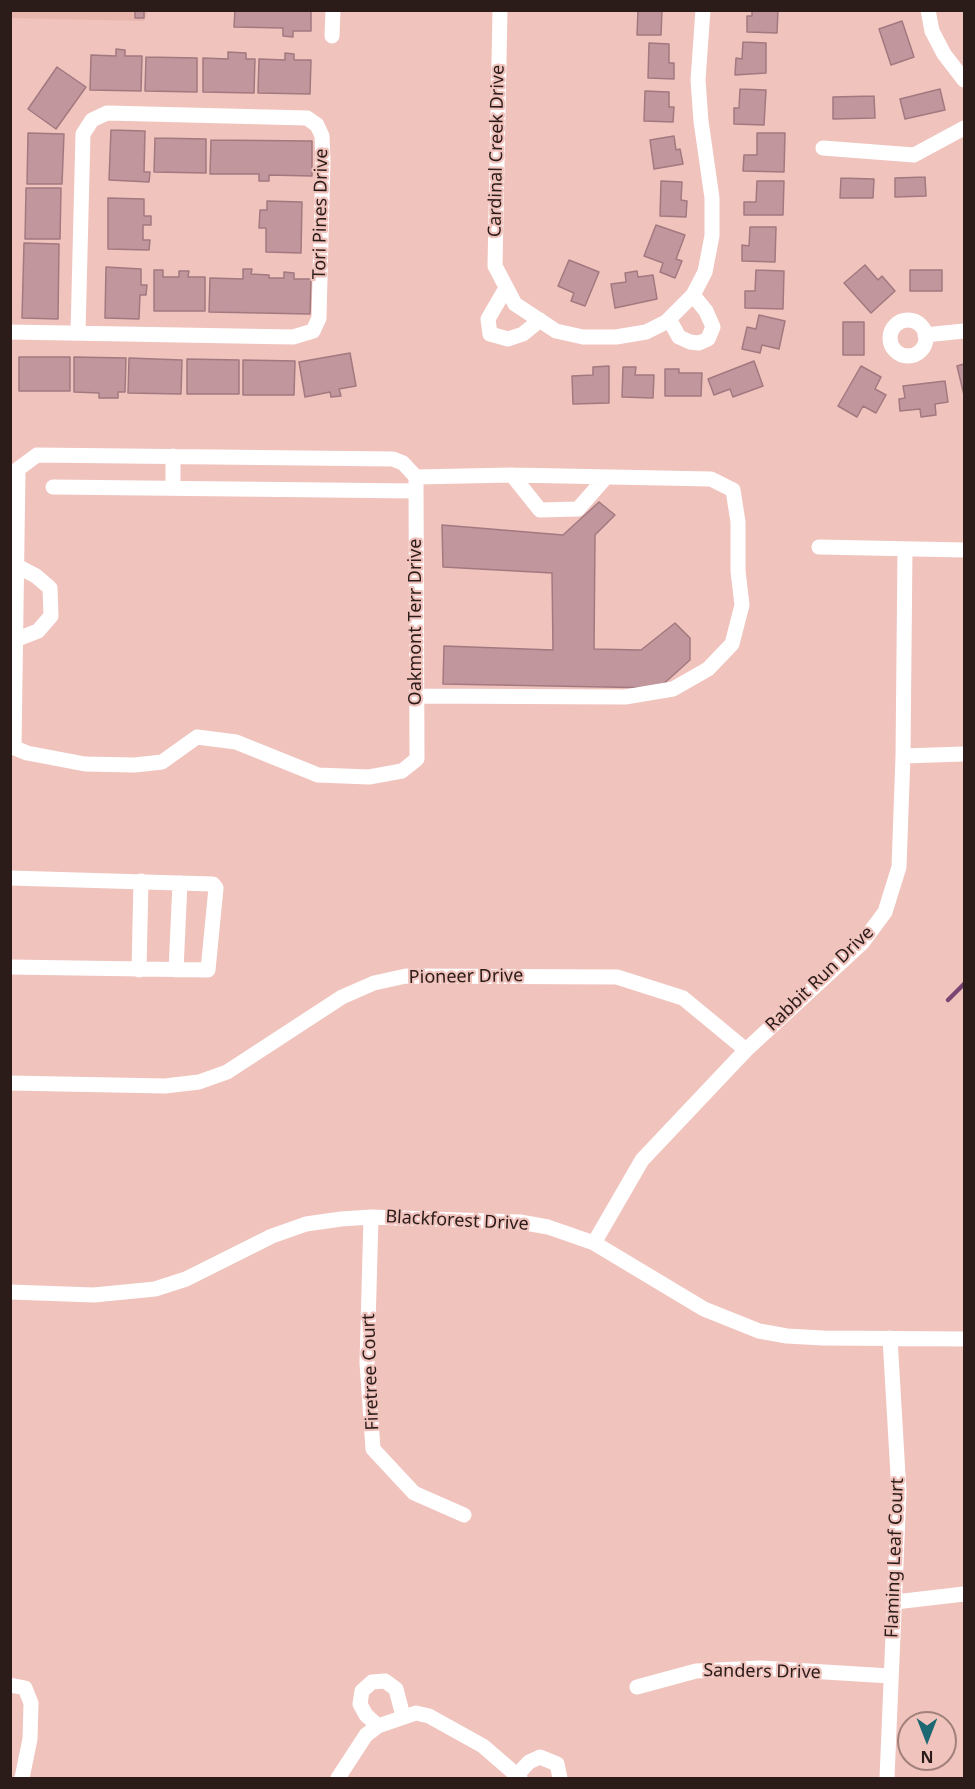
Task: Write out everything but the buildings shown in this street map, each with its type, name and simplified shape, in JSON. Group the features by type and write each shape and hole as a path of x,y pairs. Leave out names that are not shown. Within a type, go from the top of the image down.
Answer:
{"street":[{"path":"332,36 333,10"},
{"name":"Cardinal Creek Drive","path":"501,10 495,266 515,304 556,331 583,337 616,337 646,332 669,320 693,296 705,272 712,236 712,198 701,122 698,80 703,10"},
{"path":"928,10 932,31 944,54 964,80"},
{"name":"Tori Pines Drive","path":"10,332 293,337 313,331 319,318 323,160 322,136 317,125 307,118 107,113 92,120 83,134 78,333"},
{"path":"823,148 914,155 964,128"},
{"path":"506,288 488,319 490,334 508,339 523,334 540,320"},
{"path":"669,320 679,337 699,343 708,339 713,327 706,311 693,296"},
{"path":"925,335 964,332"},
{"path":"12,747 17,566 14,472 37,455 393,459 403,462 416,484"},
{"path":"173,456 173,488"},
{"path":"512,475 540,510 578,509 606,477"},
{"path":"53,486 173,488 416,484 512,475 711,479 733,490 738,522 738,571 742,605 732,644 708,669 673,689 634,695 416,696"},
{"name":"Oakmont Terr Drive","path":"12,747 27,753 85,764 135,765 162,762 197,737 236,742 318,775 369,777 402,771 417,759 416,484"},
{"path":"819,547 964,550"},
{"name":"Rabbit Run Drive","path":"594,1243 642,1160 746,1050 862,943 885,912 899,867 903,756 904,549"},
{"path":"15,640 38,630 51,616 50,588 36,576 17,566"},
{"path":"903,756 964,754"},
{"path":"10,878 213,884 216,888 210,968 206,971 10,968"},
{"path":"139,970 141,881"},
{"path":"176,970 180,883"},
{"name":"Pioneer Drive","path":"10,1083 165,1086 199,1082 227,1072 342,997 374,983 406,976 617,976 683,998 746,1050"},
{"name":"Blackforest Drive","path":"10,1293 94,1295 155,1288 186,1279 272,1236 318,1222 371,1217 520,1222 548,1227 594,1243 704,1308 759,1331 787,1336 964,1339"},
{"name":"Firetree Court","path":"371,1217 367,1363 374,1449 414,1493 464,1515"},
{"name":"Flaming Leaf Court","path":"887,1779 900,1492 890,1338"},
{"path":"895,1602 964,1594"},
{"name":"Sanders Drive","path":"637,1687 696,1671 760,1668 890,1676"},
{"path":"378,1726 366,1715 360,1704 362,1691 372,1682 385,1681 396,1689 403,1716"},
{"path":"10,1685 25,1688 31,1702 30,1739 22,1779"},
{"path":"338,1779 357,1746 378,1726 416,1713 429,1716 483,1746 519,1777 529,1762 540,1757 557,1764 560,1779"}],"shaded area":[{"path":"10,11 148,11 144,21 11,18"}],"waterway":[{"path":"948,1000 964,984"}]}
